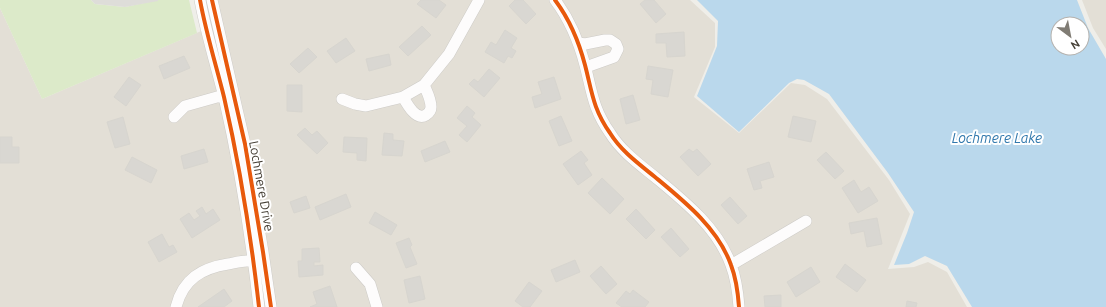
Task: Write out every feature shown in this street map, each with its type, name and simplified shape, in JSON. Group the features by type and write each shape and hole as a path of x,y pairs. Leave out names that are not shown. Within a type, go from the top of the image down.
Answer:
{"street":[{"name":"Lochmere Drive","path":"200,0 245,144 259,262 259,307"},
{"name":"Lochmere Drive","path":"212,0 229,96"},
{"path":"342,99 366,106 403,97 424,85 449,54 479,0"},
{"path":"555,0 567,17 579,43 586,67 592,98 602,122 616,143 702,219 720,243 731,265 739,307"},
{"path":"579,43 585,44 610,40 616,44 618,49 614,56 586,67"},
{"path":"403,97 409,108 414,112 421,116 426,115 431,106 424,85"},
{"path":"174,117 185,106 217,97 229,96"},
{"path":"731,265 806,221"},
{"path":"176,307 178,299 185,287 198,274 206,269 246,261 259,262"},
{"name":"Lochmere Drive","path":"259,262 271,307"},
{"path":"356,268 370,284 377,307"}],"shaded area":[{"path":"91,0 158,1 125,7 95,4"},
{"path":"217,0 690,0 715,23 715,47 694,97 739,133 791,83 805,85 827,99 889,180 910,214 888,269 914,267 928,262 947,272 967,307 0,307 0,8 42,99 220,23"},
{"path":"1082,0 1106,0 1106,49 1093,28 1090,16 1088,16"}],"green space":[{"path":"0,0 91,0 95,4 125,7 158,0 189,0 197,33 42,99 0,8"}],"water":[{"name":"Lochmere Lake","path":"697,0 1077,0 1083,16 1050,16 1050,56 1090,56 1090,31 1106,59 1106,307 972,307 947,266 925,256 909,264 894,265 914,212 888,173 829,94 804,80 797,79 789,83 739,132 697,96 717,46 718,21"}],"building":[{"path":"421,0 439,0 446,5 436,18 417,4"},
{"path":"515,0 523,0 536,14 526,24 509,6"},
{"path":"645,0 654,0 666,14 656,23 640,4"},
{"path":"422,26 431,35 408,56 399,47"},
{"path":"505,30 517,38 511,48 516,51 512,58 508,56 504,63 485,52 491,42 496,45"},
{"path":"684,32 685,56 667,57 666,43 656,43 656,34"},
{"path":"346,38 355,51 336,63 327,51"},
{"path":"308,48 317,57 299,73 290,64"},
{"path":"389,54 391,65 369,71 366,59"},
{"path":"184,56 190,68 164,79 159,66"},
{"path":"648,66 673,70 668,97 651,94 653,80 646,79"},
{"path":"489,69 500,78 484,97 469,84 474,79 478,82"},
{"path":"129,77 141,85 126,106 114,97"},
{"path":"554,77 561,99 535,108 532,97 542,94 538,82"},
{"path":"287,85 302,85 302,112 287,111"},
{"path":"633,95 640,120 626,124 620,99"},
{"path":"467,106 475,113 472,117 481,125 467,142 459,135 467,126 457,118"},
{"path":"561,116 572,141 559,146 549,121"},
{"path":"793,116 816,121 811,142 788,137"},
{"path":"123,117 130,144 115,148 107,122"},
{"path":"305,128 312,135 317,131 328,143 317,154 297,135"},
{"path":"384,133 393,134 393,140 404,141 402,156 382,155"},
{"path":"0,137 12,137 12,147 19,147 19,163 0,163"},
{"path":"344,137 367,138 366,161 357,160 357,153 343,152"},
{"path":"445,141 450,152 425,162 421,151"},
{"path":"204,149 208,162 184,169 181,156"},
{"path":"689,149 693,152 697,149 711,164 698,176 680,157"},
{"path":"581,151 588,160 584,163 592,175 578,185 563,164"},
{"path":"826,152 844,171 835,179 817,160"},
{"path":"132,157 157,170 151,183 125,170"},
{"path":"769,162 774,177 760,181 762,188 754,190 747,169"},
{"path":"602,178 624,199 610,214 588,193"},
{"path":"854,180 861,192 869,187 878,201 858,213 842,188"},
{"path":"346,194 351,207 320,220 315,207"},
{"path":"306,196 310,208 294,213 290,202"},
{"path":"730,197 747,216 738,224 721,205"},
{"path":"202,207 206,214 213,209 220,220 192,238 180,219 189,213 194,220 200,216 196,211"},
{"path":"636,209 655,230 646,239 626,219"},
{"path":"375,212 397,225 391,235 369,223"},
{"path":"877,218 882,244 867,247 864,231 851,234 849,223"},
{"path":"671,228 689,249 680,257 661,237"},
{"path":"162,234 169,247 173,245 177,252 159,262 148,242"},
{"path":"409,238 412,245 410,247 417,264 406,268 396,243"},
{"path":"319,248 320,262 314,262 314,266 323,265 323,275 299,277 298,261 302,261 302,249"},
{"path":"575,260 580,272 556,282 551,270"},
{"path":"845,264 866,280 857,292 836,277"},
{"path":"601,266 617,284 606,294 590,276"},
{"path":"811,267 820,282 796,297 787,282"},
{"path":"420,276 425,299 409,303 404,280"},
{"path":"529,282 542,291 530,307 523,307 515,301"},
{"path":"330,286 337,307 310,307 317,304 313,292"},
{"path":"224,289 232,301 224,307 198,307"},
{"path":"633,290 649,302 645,307 622,307 616,303 626,291 630,294"},
{"path":"781,295 781,307 765,307 764,296"},
{"path":"907,301 917,303 916,307 906,307"}],"cycle path":[{"path":"200,0 224,97 240,175 249,228 259,307"},
{"path":"212,0 245,144 271,307"},
{"path":"555,0 570,23 577,40 583,56 596,108 604,124 614,140 699,216 718,239 733,270 739,307"}]}
